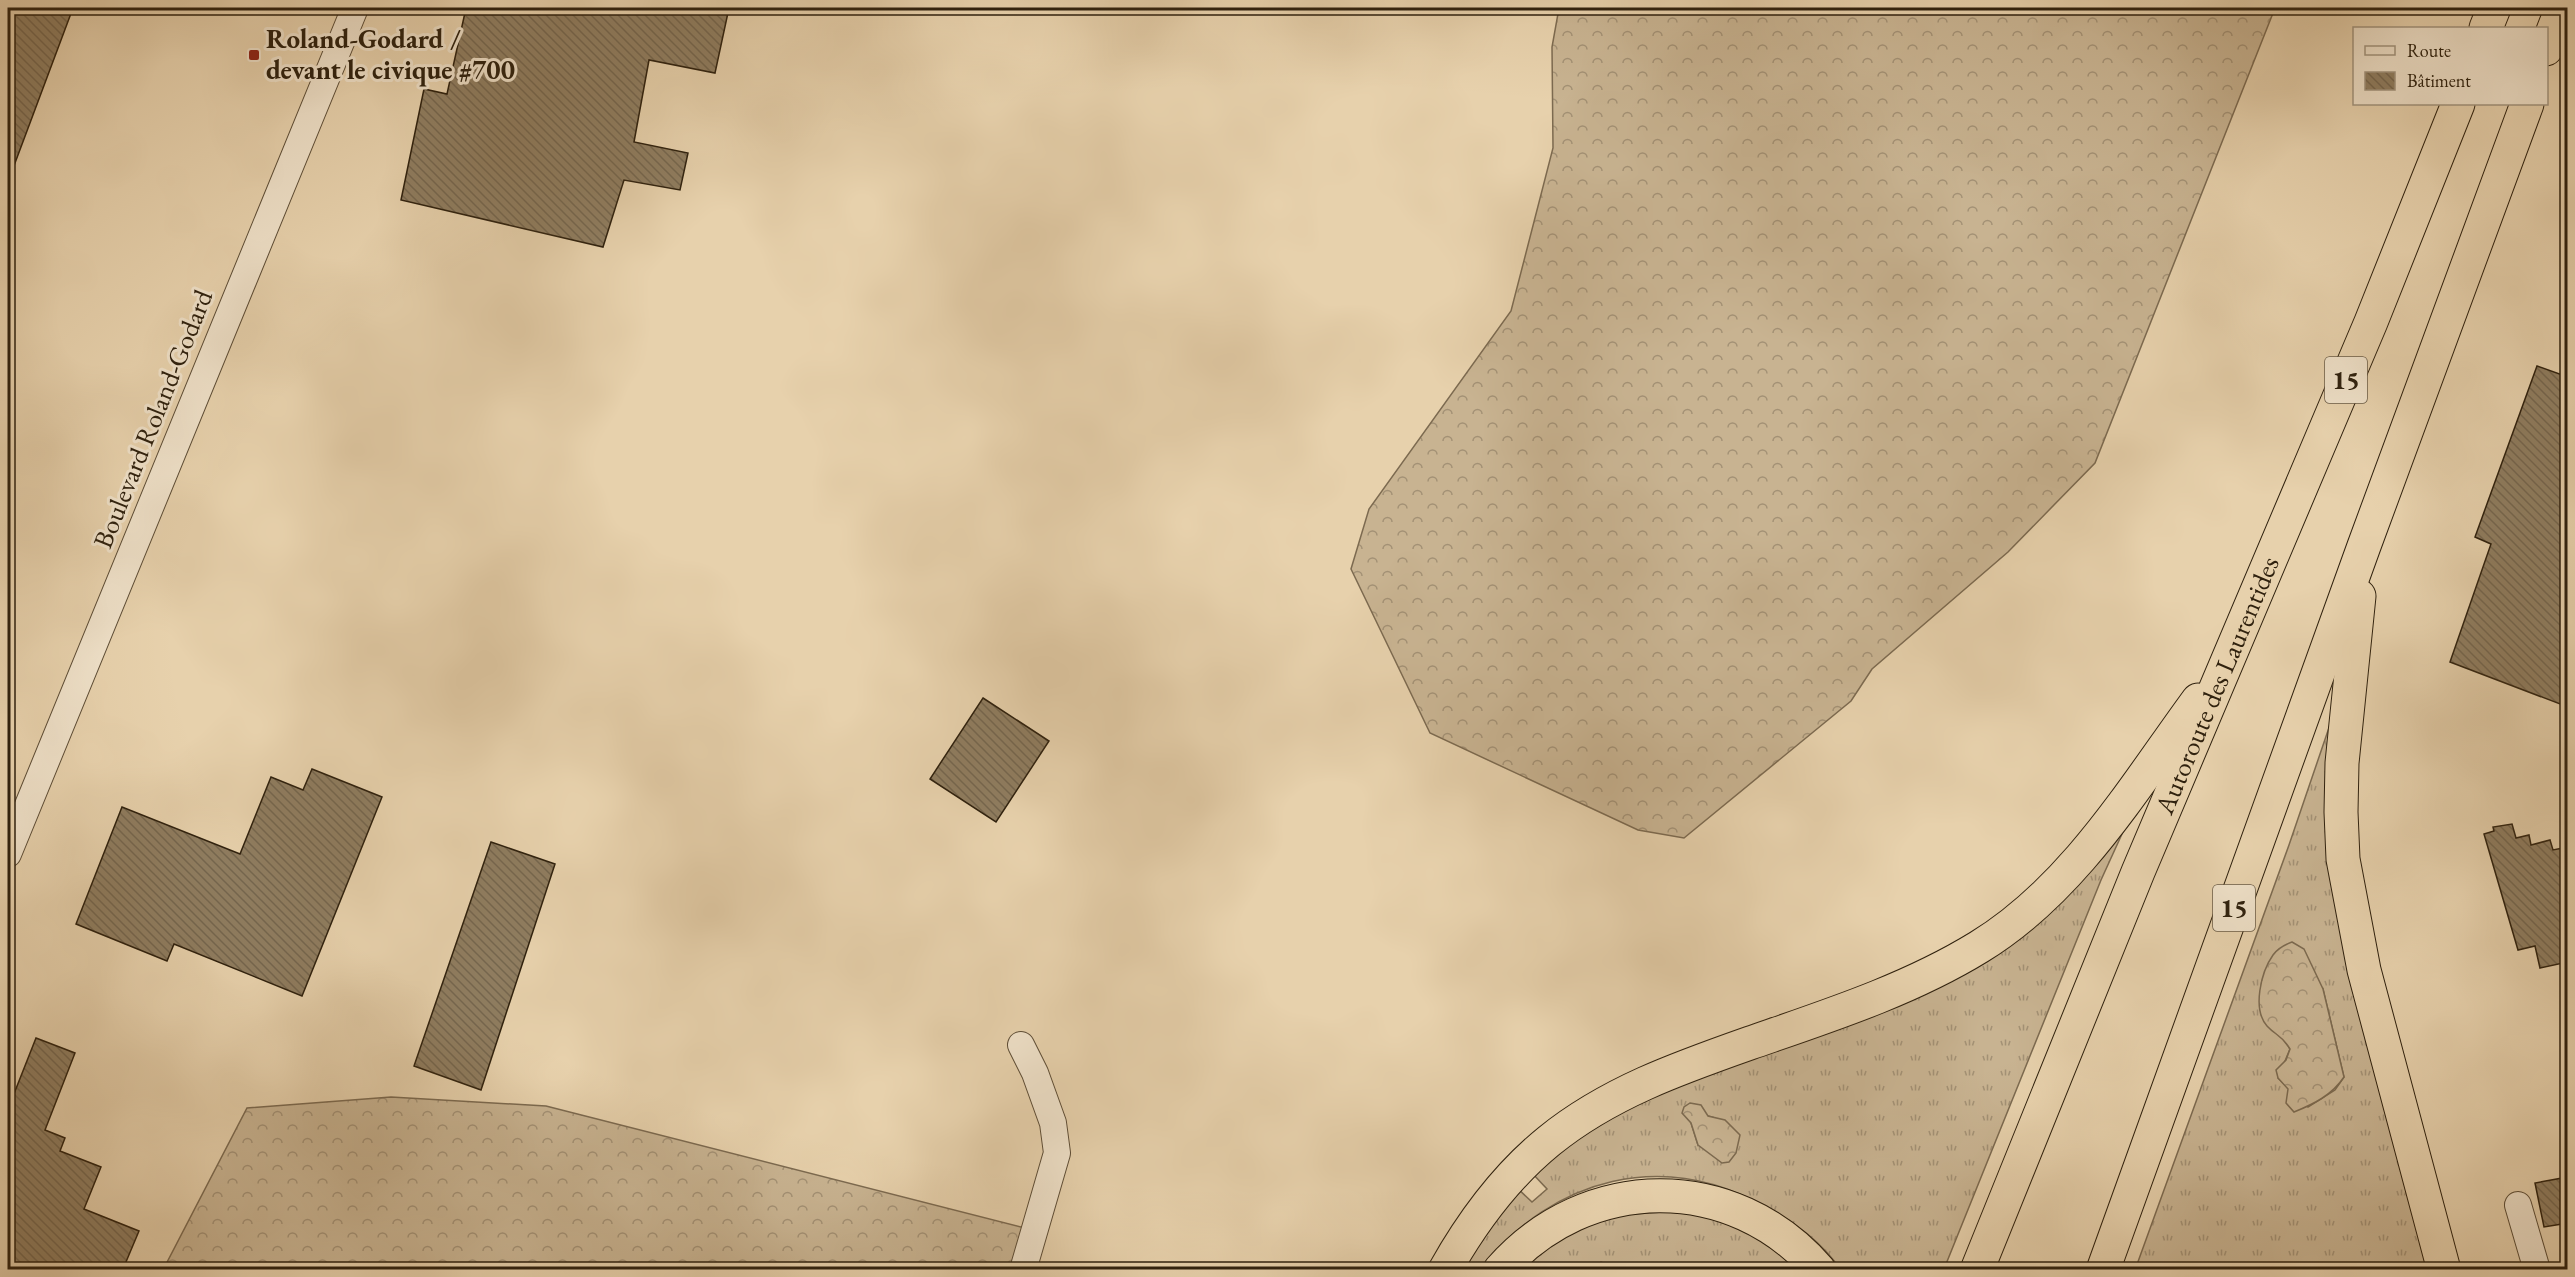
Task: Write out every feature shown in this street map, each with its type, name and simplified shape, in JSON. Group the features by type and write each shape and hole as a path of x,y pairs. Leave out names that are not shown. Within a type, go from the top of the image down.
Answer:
{"highway":[{"path":"2486,27 2494,8"},
{"path":"2548,46 2562,8"},
{"name":"Autoroute des Laurentides","path":"1977,1269 2138,872 2232,655 2371,322 2458,105"},
{"name":"15","path":"2103,1269 2364,546 2527,105"},
{"path":"2364,546 2342,763 2343,859 2364,970 2444,1269"},
{"path":"1445,1269 1472,1226 1508,1180 1542,1147 1594,1109 1671,1072 1847,1009 1930,975 1981,946 2028,911 2084,854 2232,655"},
{"path":"1500,1269 1536,1235 1567,1216 1608,1203 1652,1195 1690,1197 1727,1205 1787,1239 1819,1269"}],"street":[{"name":"Boulevard Roland-Godard","path":"8,854 355,8"},
{"path":"1021,1045 1035,1073 1053,1123 1057,1154 1023,1269"},
{"path":"2518,1205 2537,1269"}],"green space":[{"path":"1559,8 2275,8 2095,463 2008,552 1872,669 1851,701 1684,838 1638,830 1430,733 1351,569 1369,509 1511,311 1553,148 1552,47"},
{"path":"2334,713 2333,734 2431,1269 2135,1270 2289,845","holes":["2323,989 2344,1077 2335,1090 2308,1107 2278,1078 2290,1049 2282,1036"]},
{"path":"2127,823 2101,880 1944,1269 1840,1269 1808,1234 1768,1208 1729,1190 1689,1179 1650,1177 1612,1182 1576,1193 1541,1212 1509,1238 1480,1269 1459,1270 1517,1188 1532,1202 1547,1189 1532,1173 1559,1150 1603,1121 1649,1097 1910,999","holes":["1708,1116 1715,1118 1698,1145 1691,1123"]},
{"path":"2292,942 2304,949 2323,989 2344,1077 2322,1098 2294,1112 2286,1103 2288,1089 2278,1078 2276,1070 2286,1060 2290,1049 2262,1019 2259,1001 2262,980 2269,962 2277,950"},
{"path":"391,1097 546,1106 1025,1228 1014,1270 163,1270 247,1108"},
{"path":"1690,1103 1701,1105 1708,1116 1725,1120 1740,1135 1736,1153 1729,1162 1722,1163 1698,1145 1691,1123 1682,1113 1684,1107"},
{"path":"1690,1210 1753,1234 1799,1269 1612,1270 1612,1266 1601,1262 1592,1269 1519,1270 1558,1237 1607,1216"}],"building":[{"path":"8,8 73,8 9,179 8,179"},
{"path":"466,8 729,8 715,73 649,60 634,142 688,153 680,190 624,180 603,247 401,200 424,89 447,94"},
{"path":"2537,366 2568,377 2568,707 2450,662 2491,544 2475,537"},
{"path":"983,698 1049,741 996,822 930,779"},
{"path":"312,769 382,797 302,996 174,944 167,961 76,924 122,807 240,854 271,777 303,790"},
{"path":"2512,824 2516,838 2529,835 2531,845 2550,840 2553,850 2568,847 2568,962 2540,968 2535,946 2518,950 2484,834 2494,831 2493,827"},
{"path":"491,842 555,864 481,1090 414,1066"},
{"path":"36,1038 75,1053 45,1130 65,1138 60,1151 101,1167 84,1209 139,1231 123,1269 8,1269 8,1109"},
{"path":"2568,1177 2568,1223 2544,1227 2535,1183"}],"place":[{"name":"Roland-Godard / devant le civique #700","path":"254,55"}]}
